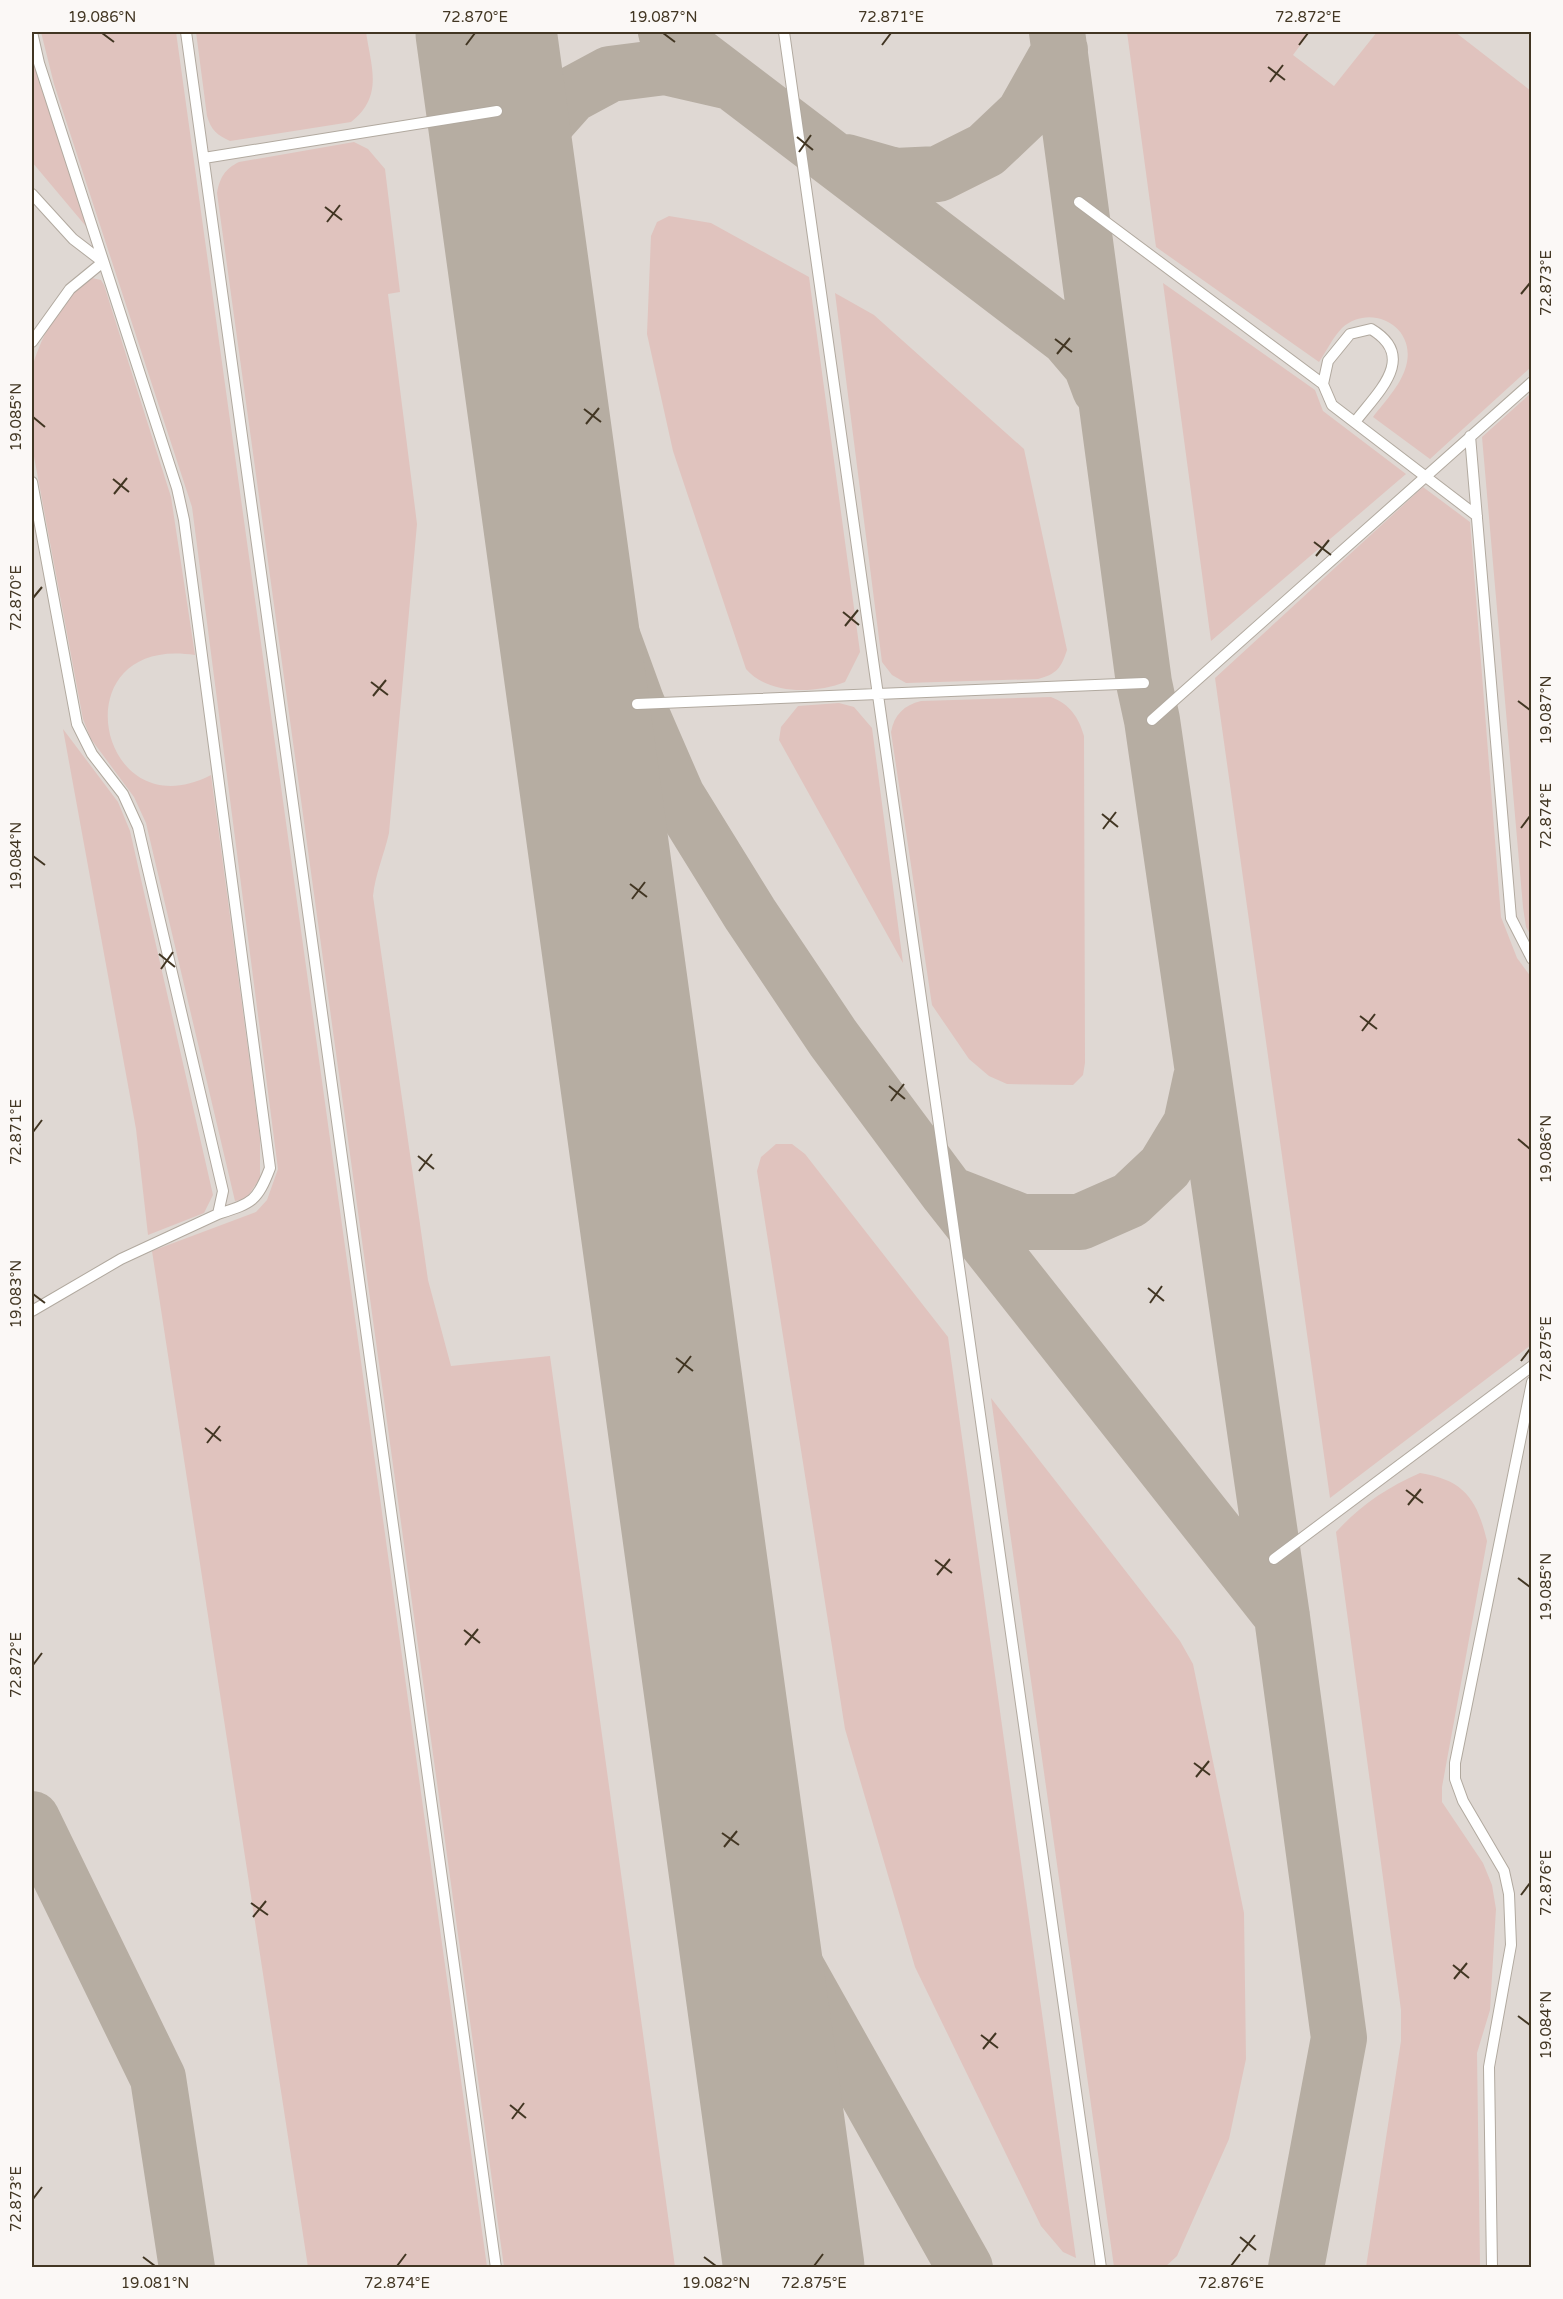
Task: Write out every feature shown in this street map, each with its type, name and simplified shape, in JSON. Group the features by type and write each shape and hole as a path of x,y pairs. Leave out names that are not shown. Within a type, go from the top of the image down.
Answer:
{"lane":[{"path":"32,32 39,63 177,488 184,520 270,1168 263,1188 251,1203 219,1214 121,1259 32,1311"},
{"path":"186,32 496,2268"},
{"path":"784,32 1101,2268"},
{"path":"204,158 497,111"},
{"path":"32,194 73,239 103,262"},
{"path":"1079,202 1323,384 1332,405 1477,516"},
{"path":"32,342 70,290 103,262"},
{"path":"1323,384 1328,362 1350,334 1371,329 1385,338 1393,351 1390,375 1355,422"},
{"path":"1152,720 1532,382"},
{"path":"1470,436 1510,918 1532,959"},
{"path":"32,482 77,724 92,754 123,794 138,827 223,1191 219,1214"},
{"path":"637,704 1144,683"},
{"path":"1274,1559 1532,1366"},
{"path":"1492,2268 1489,2067 1511,1944 1509,1894 1503,1871 1463,1801 1455,1779 1455,1763 1532,1382"}],"shaded area":[{"path":"32,32 1531,32 1531,2267 32,2268"},
{"path":"32,32 95,237 32,162"},
{"path":"41,32 176,32 487,2267 308,2267 152,1251 256,1212 267,1200 278,1169 192,507 54,84"},
{"path":"196,32 366,32 373,80 368,102 351,122 230,141 215,132 207,116"},
{"path":"1127,32 1310,32 1293,55 1334,86 1377,32 1455,32 1531,91 1531,367 1430,459 1373,417 1398,384 1405,370 1407,349 1404,338 1397,328 1377,318 1353,321 1342,328 1319,362 1156,247"},
{"path":"354,142 368,149 385,169 400,292 388,294 417,524 389,833 373,896 428,1280 451,1366 550,1356 675,2267 504,2267 217,193 224,174 239,162"},
{"path":"669,216 711,223 809,277 860,652 845,682 820,689 792,690 767,684 755,678 746,669 673,451 647,334 651,236 657,222"},
{"path":"92,278 101,280 104,285 171,497 195,655 152,657 124,673 110,699 109,729 120,757 141,778 172,786 211,775 260,1138 260,1178 246,1199 235,1201 146,823 134,797 91,739 83,719 32,446 32,369 35,359 51,323 72,289 79,282"},
{"path":"1163,283 1315,390 1323,411 1406,474 1211,641"},
{"path":"835,293 874,315 1024,449 1067,650 1060,666 1050,675 1038,679 906,683 892,675 882,662"},
{"path":"1531,393 1531,936 1526,927 1523,907 1482,437"},
{"path":"1423,487 1470,522 1501,917 1517,958 1531,977 1531,1345 1330,1498 1215,678"},
{"path":"1051,697 1073,712 1084,736 1085,1063 1083,1075 1073,1085 1007,1084 989,1076 969,1059 932,1005 891,732 901,712 921,701"},
{"path":"839,703 854,707 872,728 903,963 779,740 781,727 798,706"},
{"path":"63,729 118,802 130,831 213,1195 204,1213 148,1235 136,1129"},
{"path":"776,1144 792,1144 805,1154 948,1337 1076,2258 1063,2252 1041,2226 915,1967 845,1729 757,1171 761,1157"},
{"path":"991,1398 1180,1641 1193,1664 1244,1913 1246,2059 1229,2139 1177,2256 1165,2267 1114,2267"},
{"path":"1420,1473 1448,1481 1466,1494 1478,1514 1487,1541 1442,1787 1442,1802 1483,1863 1492,1885 1496,1909 1490,2010 1477,2053 1480,2267 1366,2267 1401,2041 1401,2010 1336,1532 1375,1498"}],"taxiway":[{"path":"666,32 1068,338 1091,365 1100,389"},
{"path":"1057,32 1144,683 1152,720 1282,1617 1339,2038 1296,2268"},
{"path":"846,162 895,176 938,174 986,150 1024,114 1060,50"},
{"path":"509,201 538,132 571,95 610,74 665,67 726,81"},
{"path":"536,398 609,627 637,704 677,796 750,914 833,1038 948,1193 1282,1616"},
{"path":"950,1194 1022,1222 1080,1222 1130,1200 1165,1167 1191,1124 1201,1078"},
{"path":"32,1819 158,2078 187,2268"},
{"path":"738,1863 965,2268"}],"runway":[{"path":"486,32 794,2268"}]}
